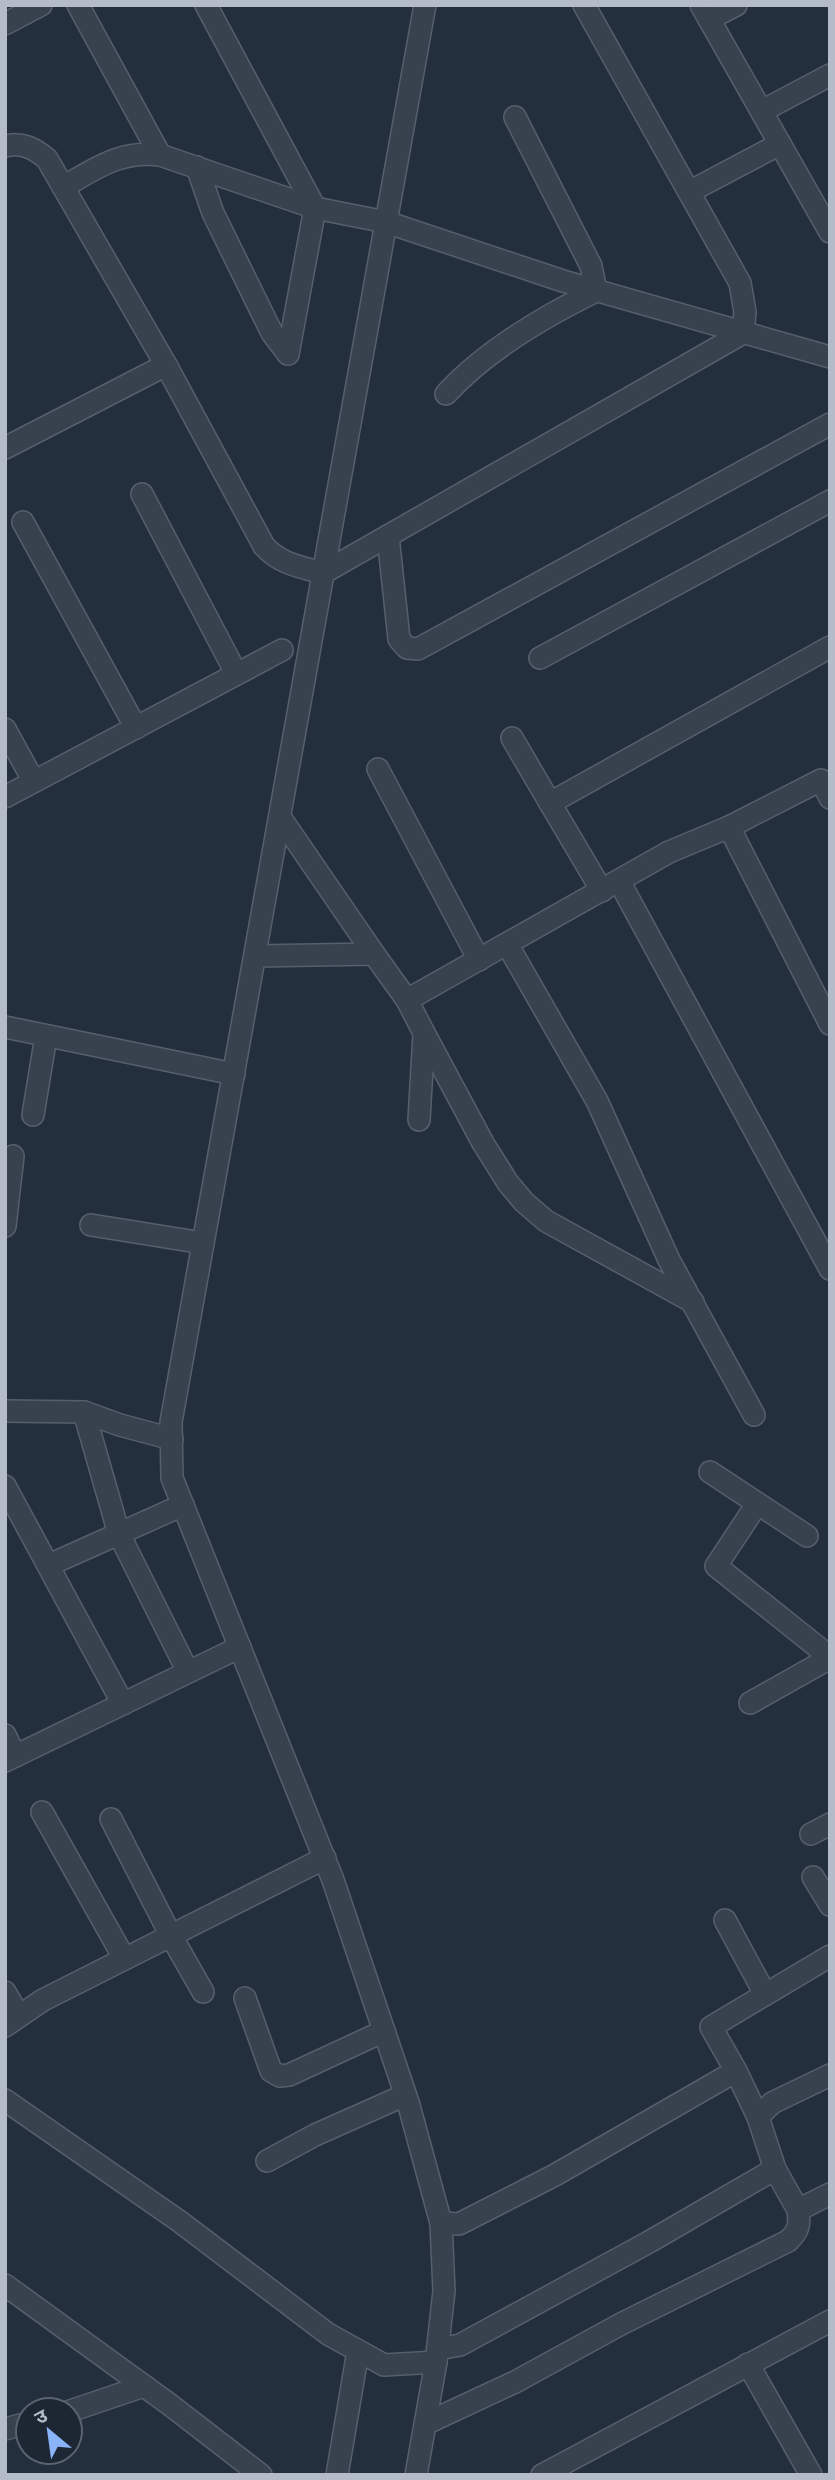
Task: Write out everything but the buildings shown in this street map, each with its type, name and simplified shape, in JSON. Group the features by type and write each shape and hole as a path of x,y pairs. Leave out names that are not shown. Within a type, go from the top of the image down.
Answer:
{"street":[{"path":"5,24 41,5"},
{"path":"78,5 160,155"},
{"path":"197,167 213,213 272,333 288,354 315,208 206,5"},
{"path":"416,2475 427,2423 444,2291 441,2223 405,2095 325,1858 172,1478 171,1422 425,5"},
{"path":"584,5 740,284 745,312 743,333"},
{"path":"736,5 705,12 828,224"},
{"path":"762,111 830,75"},
{"path":"515,117 591,266 596,290"},
{"path":"5,146 15,144 34,148 47,159 166,365 264,546 273,556 286,563 323,572 743,333"},
{"path":"689,192 780,144"},
{"path":"63,187 114,159 139,152 160,155 315,208 386,222 596,290 830,357"},
{"path":"446,394 488,356 596,290"},
{"path":"5,448 166,365"},
{"path":"388,536 399,639 407,648 418,649 830,424"},
{"path":"142,494 236,673"},
{"path":"540,659 830,501"},
{"path":"23,522 136,728"},
{"path":"5,797 236,673 282,650 311,641"},
{"path":"550,803 830,647"},
{"path":"282,650 306,667"},
{"path":"5,729 33,780"},
{"path":"512,738 550,803 610,886 830,1269"},
{"path":"378,769 479,960"},
{"path":"407,1000 669,852 827,784"},
{"path":"279,817 407,1000 483,1143 508,1183 524,1202 546,1221 695,1303"},
{"path":"729,827 830,1024"},
{"path":"507,944 597,1101 669,1260 695,1303 754,1415"},
{"path":"255,956 374,954"},
{"path":"5,1027 234,1074"},
{"path":"419,1120 424,1033"},
{"path":"33,1115 46,1036"},
{"path":"5,1226 13,1157"},
{"path":"91,1225 203,1243"},
{"path":"5,1411 84,1412 172,1439"},
{"path":"84,1412 119,1534 188,1672"},
{"path":"710,1472 807,1536"},
{"path":"5,1486 123,1703"},
{"path":"750,1703 827,1649 716,1566 757,1504"},
{"path":"49,1565 183,1505"},
{"path":"5,1735 10,1758 240,1647"},
{"path":"42,1812 124,1958"},
{"path":"111,1819 203,1992"},
{"path":"5,1992 12,2021 43,2000 325,1858"},
{"path":"813,1877 830,1905"},
{"path":"725,1920 765,1994"},
{"path":"427,2423 515,2382 621,2324 788,2241 796,2234 798,2210 775,2169 758,2117 711,2027 830,1956"},
{"path":"245,1998 271,2071 281,2076 289,2075 384,2031"},
{"path":"441,2223 458,2224 543,2182 736,2071"},
{"path":"758,2117 772,2103 830,2075"},
{"path":"267,2161 315,2135 405,2095"},
{"path":"5,2100 179,2221 328,2334 384,2365 437,2355 460,2345 649,2242 775,2169"},
{"path":"798,2210 830,2194"},
{"path":"5,2285 261,2475"},
{"path":"542,2475 830,2321"},
{"path":"337,2475 358,2351"},
{"path":"748,2364 811,2475"},
{"path":"84,2406 144,2386"}]}
